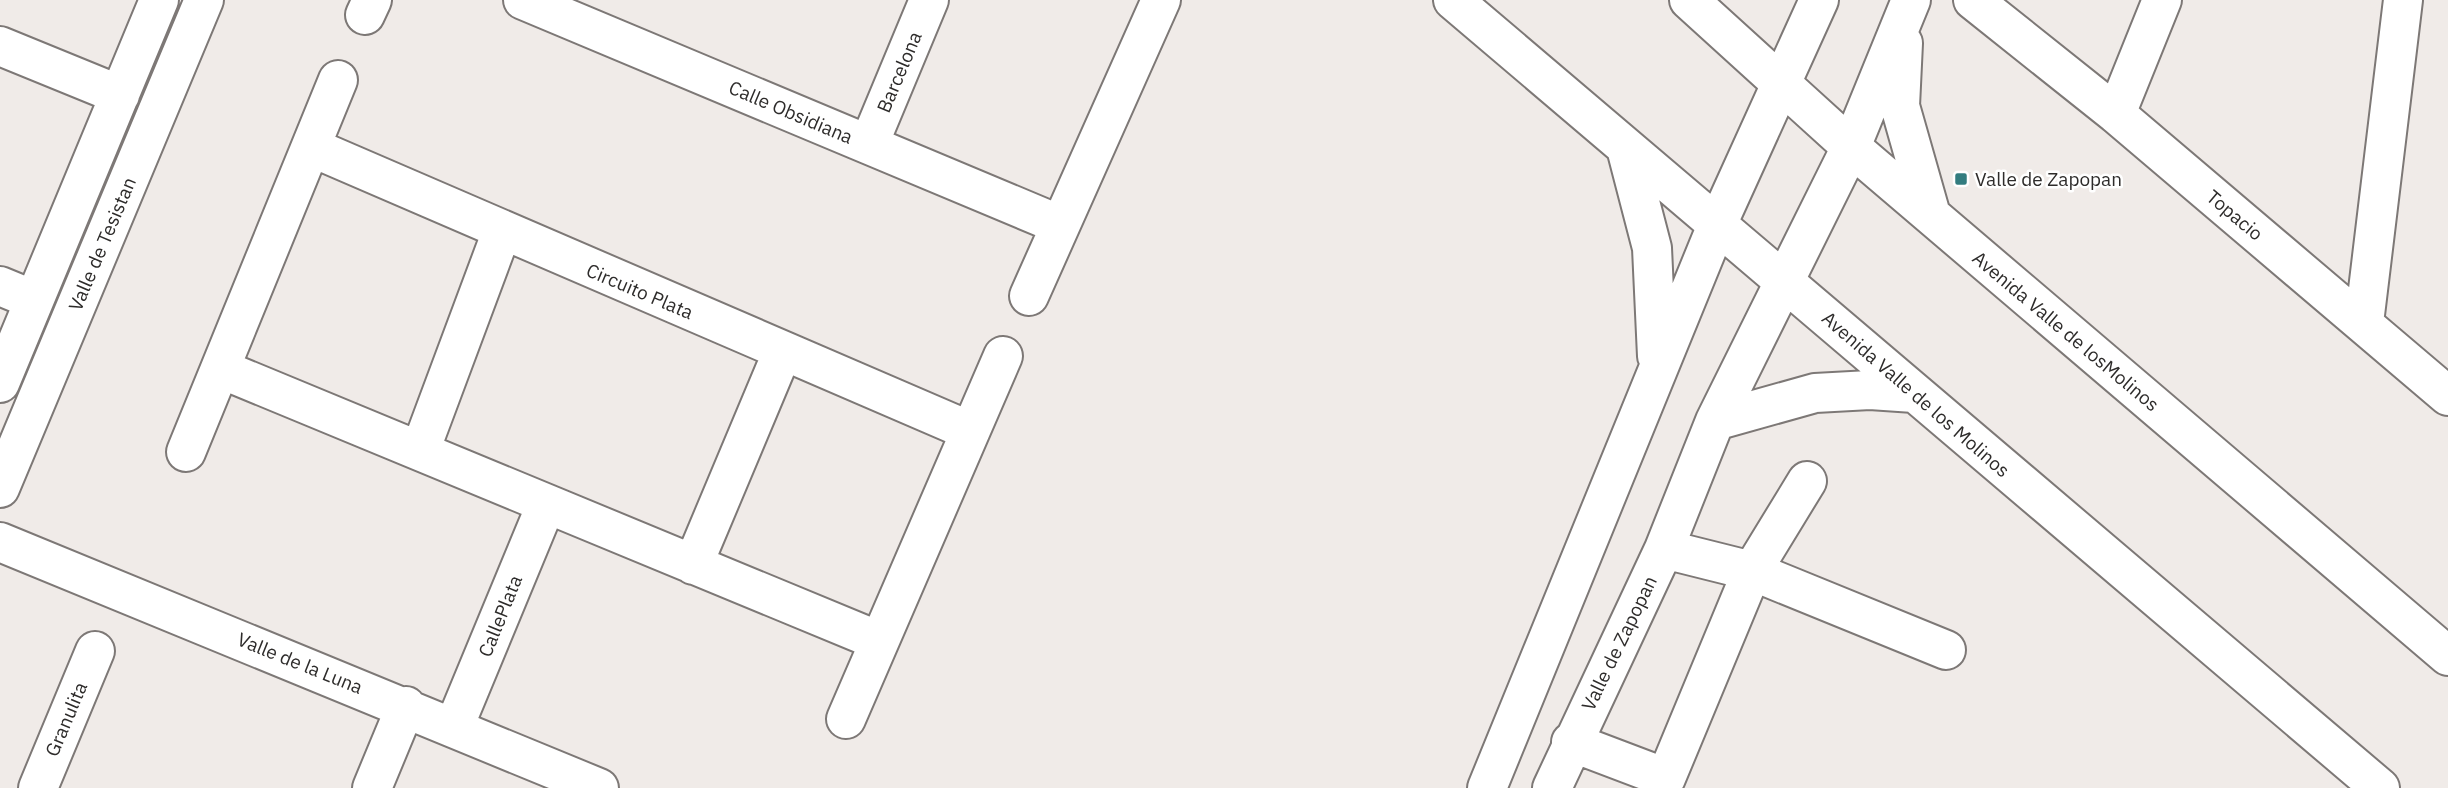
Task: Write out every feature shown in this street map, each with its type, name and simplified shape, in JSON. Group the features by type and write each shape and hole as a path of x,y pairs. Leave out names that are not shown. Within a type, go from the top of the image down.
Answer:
{"street":[{"path":"0,383 17,293 120,95 159,0"},
{"name":"Valle de Tesistan","path":"0,488 204,0"},
{"name":"Calle Obsidiana","path":"523,0 597,15 869,144 1058,224"},
{"name":"Barcelona","path":"869,144 929,0"},
{"path":"1029,296 1058,224 1161,0"},
{"name":"Avenida Valle de los Molinos","path":"1453,0 2380,788"},
{"name":"Avenida Valle de losMolinos","path":"1692,0 1782,86 1851,146 2448,656"},
{"path":"1487,788 1717,225 1819,0"},
{"name":"Topacio","path":"1973,0 2116,114 2448,396"},
{"path":"2116,114 2162,0"},
{"path":"2364,323 2403,0"},
{"path":"1907,9 1900,106 1931,215"},
{"name":"Valle de Zapopan","path":"1552,788 1571,742 1664,549 1715,421 1851,146 1907,9"},
{"path":"0,46 120,95"},
{"path":"186,452 338,80"},
{"name":"Circuito Plata","path":"311,147 970,431"},
{"path":"1626,148 1652,248 1658,367"},
{"path":"420,451 502,231"},
{"path":"693,565 782,352"},
{"path":"846,719 1003,356"},
{"path":"221,369 879,641"},
{"path":"1715,421 1815,393 1870,390 1914,393"},
{"path":"1571,742 1665,778 1752,571 1807,481"},
{"name":"CallePlata","path":"454,727 545,505"},
{"name":"Valle de la Luna","path":"0,542 406,706 599,788"},
{"path":"1664,549 1752,571 1946,650"},
{"name":"Granulita","path":"38,788 95,651"},
{"path":"372,788 406,706"}],"place":[{"name":"Valle de Zapopan","path":"1961,179"}]}
